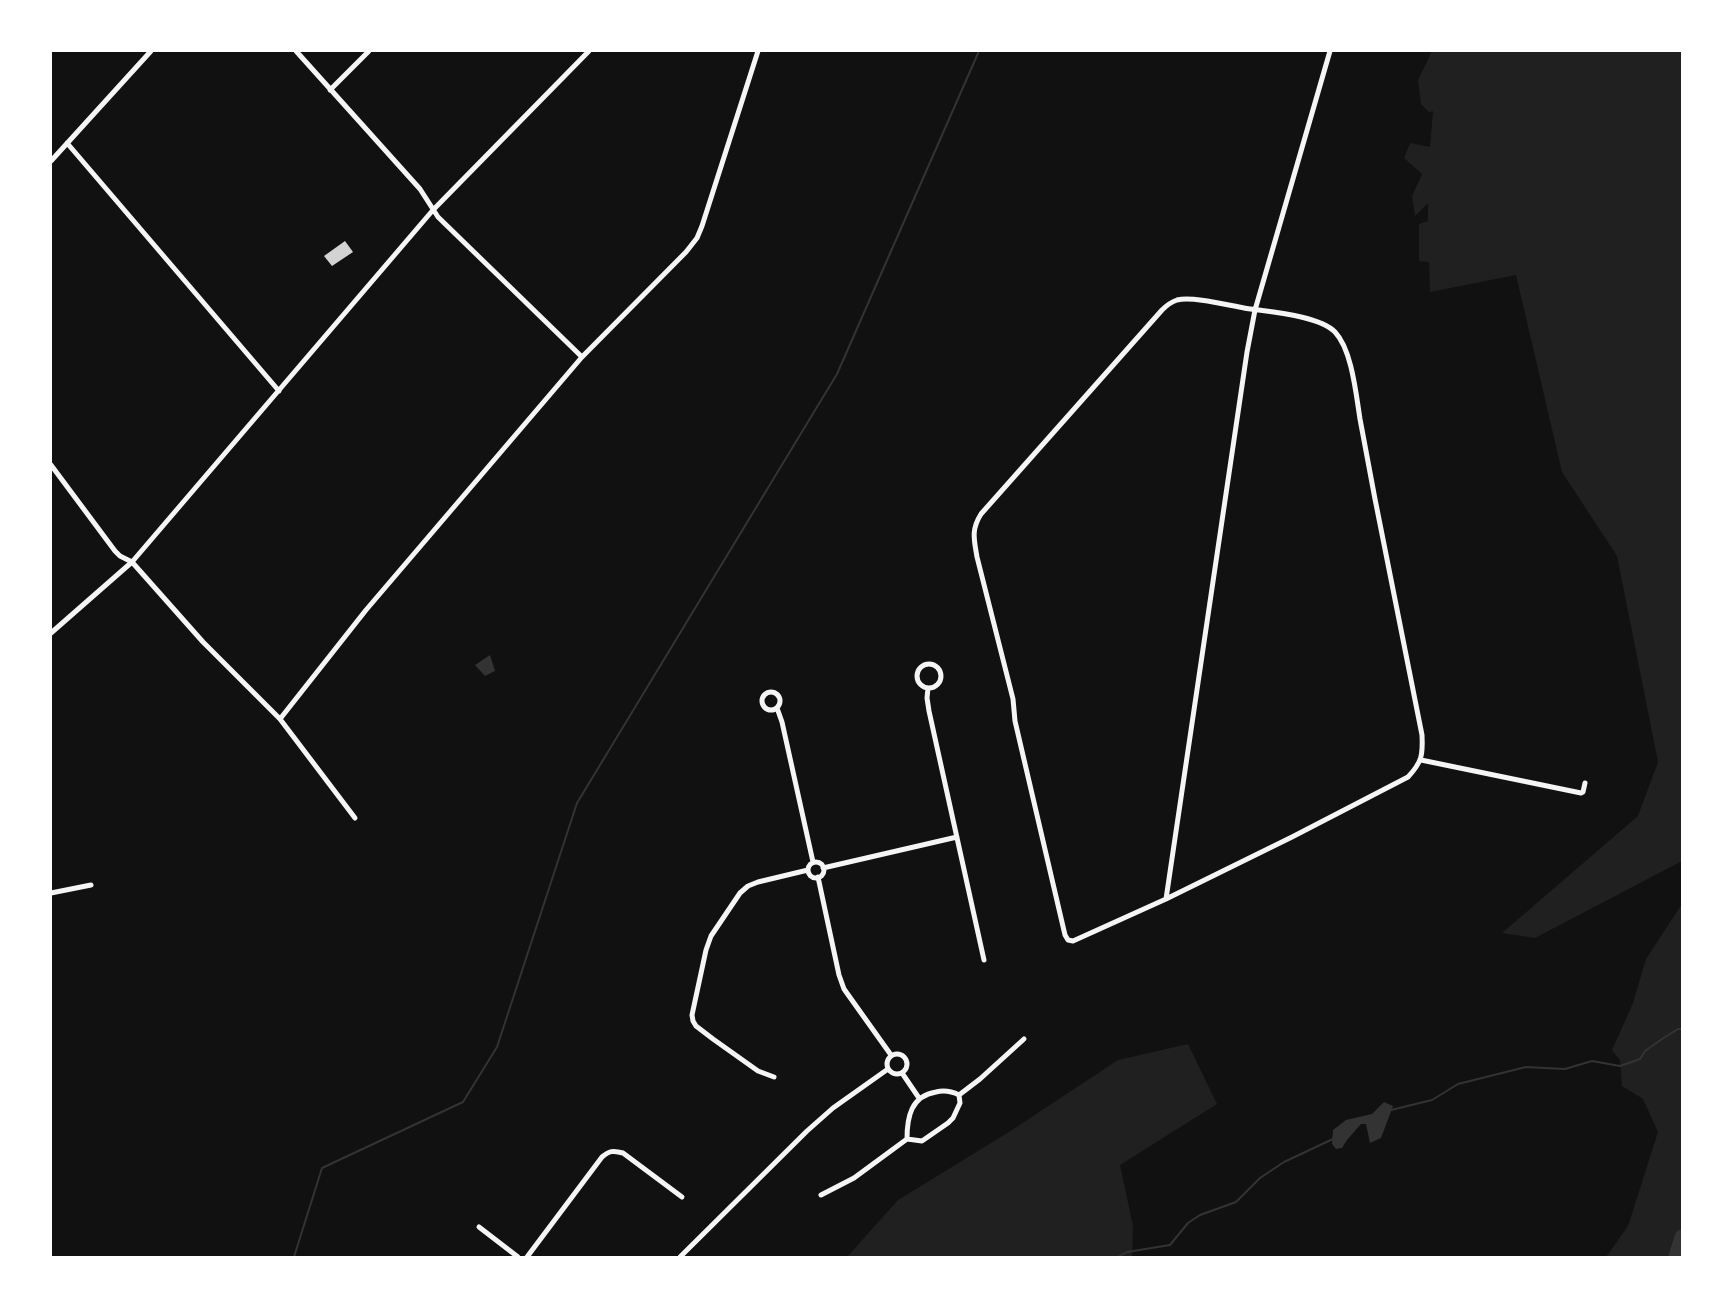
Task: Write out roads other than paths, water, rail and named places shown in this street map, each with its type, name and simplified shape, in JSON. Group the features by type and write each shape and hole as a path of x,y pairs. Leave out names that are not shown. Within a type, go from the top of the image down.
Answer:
{"street":[{"path":"51,161 151,51"},
{"path":"296,51 420,189 438,217 582,357"},
{"path":"330,90 369,51"},
{"path":"51,633 132,562 433,210 589,51"},
{"path":"280,719 366,610 582,357 686,252 697,238 758,51"},
{"path":"1166,899 1218,540 1255,310 1330,51"},
{"path":"67,143 279,391"},
{"path":"1184,298 1318,322 1336,333 1347,354 1422,735 1421,760 1408,777 1166,899 1073,940 1068,940 1065,935 1015,721 1013,699 977,557 973,536 975,524 981,514 1162,309 1173,301 1184,298"},
{"path":"51,465 115,551 132,562 204,642 280,719 355,818"},
{"path":"931,664 940,671 940,678 936,685 928,688 919,682 917,675 920,668 931,664"},
{"path":"928,688 929,711 984,960"},
{"path":"777,708 813,862"},
{"path":"1421,760 1581,793 1585,783"},
{"path":"823,868 957,837"},
{"path":"813,862 818,862 823,868 823,873 818,877"},
{"path":"813,862 809,865 808,870 810,875 818,877"},
{"path":"774,1077 758,1071 713,1039 696,1026 692,1015 711,936 740,893 748,886 758,882 808,870"},
{"path":"818,877 844,989 891,1054"},
{"path":"51,893 91,885"},
{"path":"959,1095 1024,1039"},
{"path":"891,1054 898,1053 904,1056 907,1067 902,1073"},
{"path":"891,1054 886,1063 888,1069 893,1073 902,1073"},
{"path":"680,1257 807,1131 833,1108 888,1069"},
{"path":"902,1073 919,1098"},
{"path":"907,1139 909,1114 919,1098 944,1091 959,1095"},
{"path":"821,1195 854,1178 907,1139 922,1141 948,1123 960,1103 959,1095"},
{"path":"527,1257 602,1157 609,1151 616,1150 623,1153 682,1197"},
{"path":"479,1227 518,1257"}],"waterway":[{"path":"294,1257 322,1168 463,1102 497,1047 577,803 837,374 979,51"},
{"path":"1391,1110 1432,1100 1458,1084 1526,1067 1565,1069 1592,1061 1620,1066 1640,1059 1645,1051 1678,1029 1682,1029"},
{"path":"1118,1257 1127,1252 1170,1245 1188,1223 1200,1215 1236,1202 1260,1178 1284,1162 1333,1139"},
{"path":"1676,1257 1682,1237"}]}
